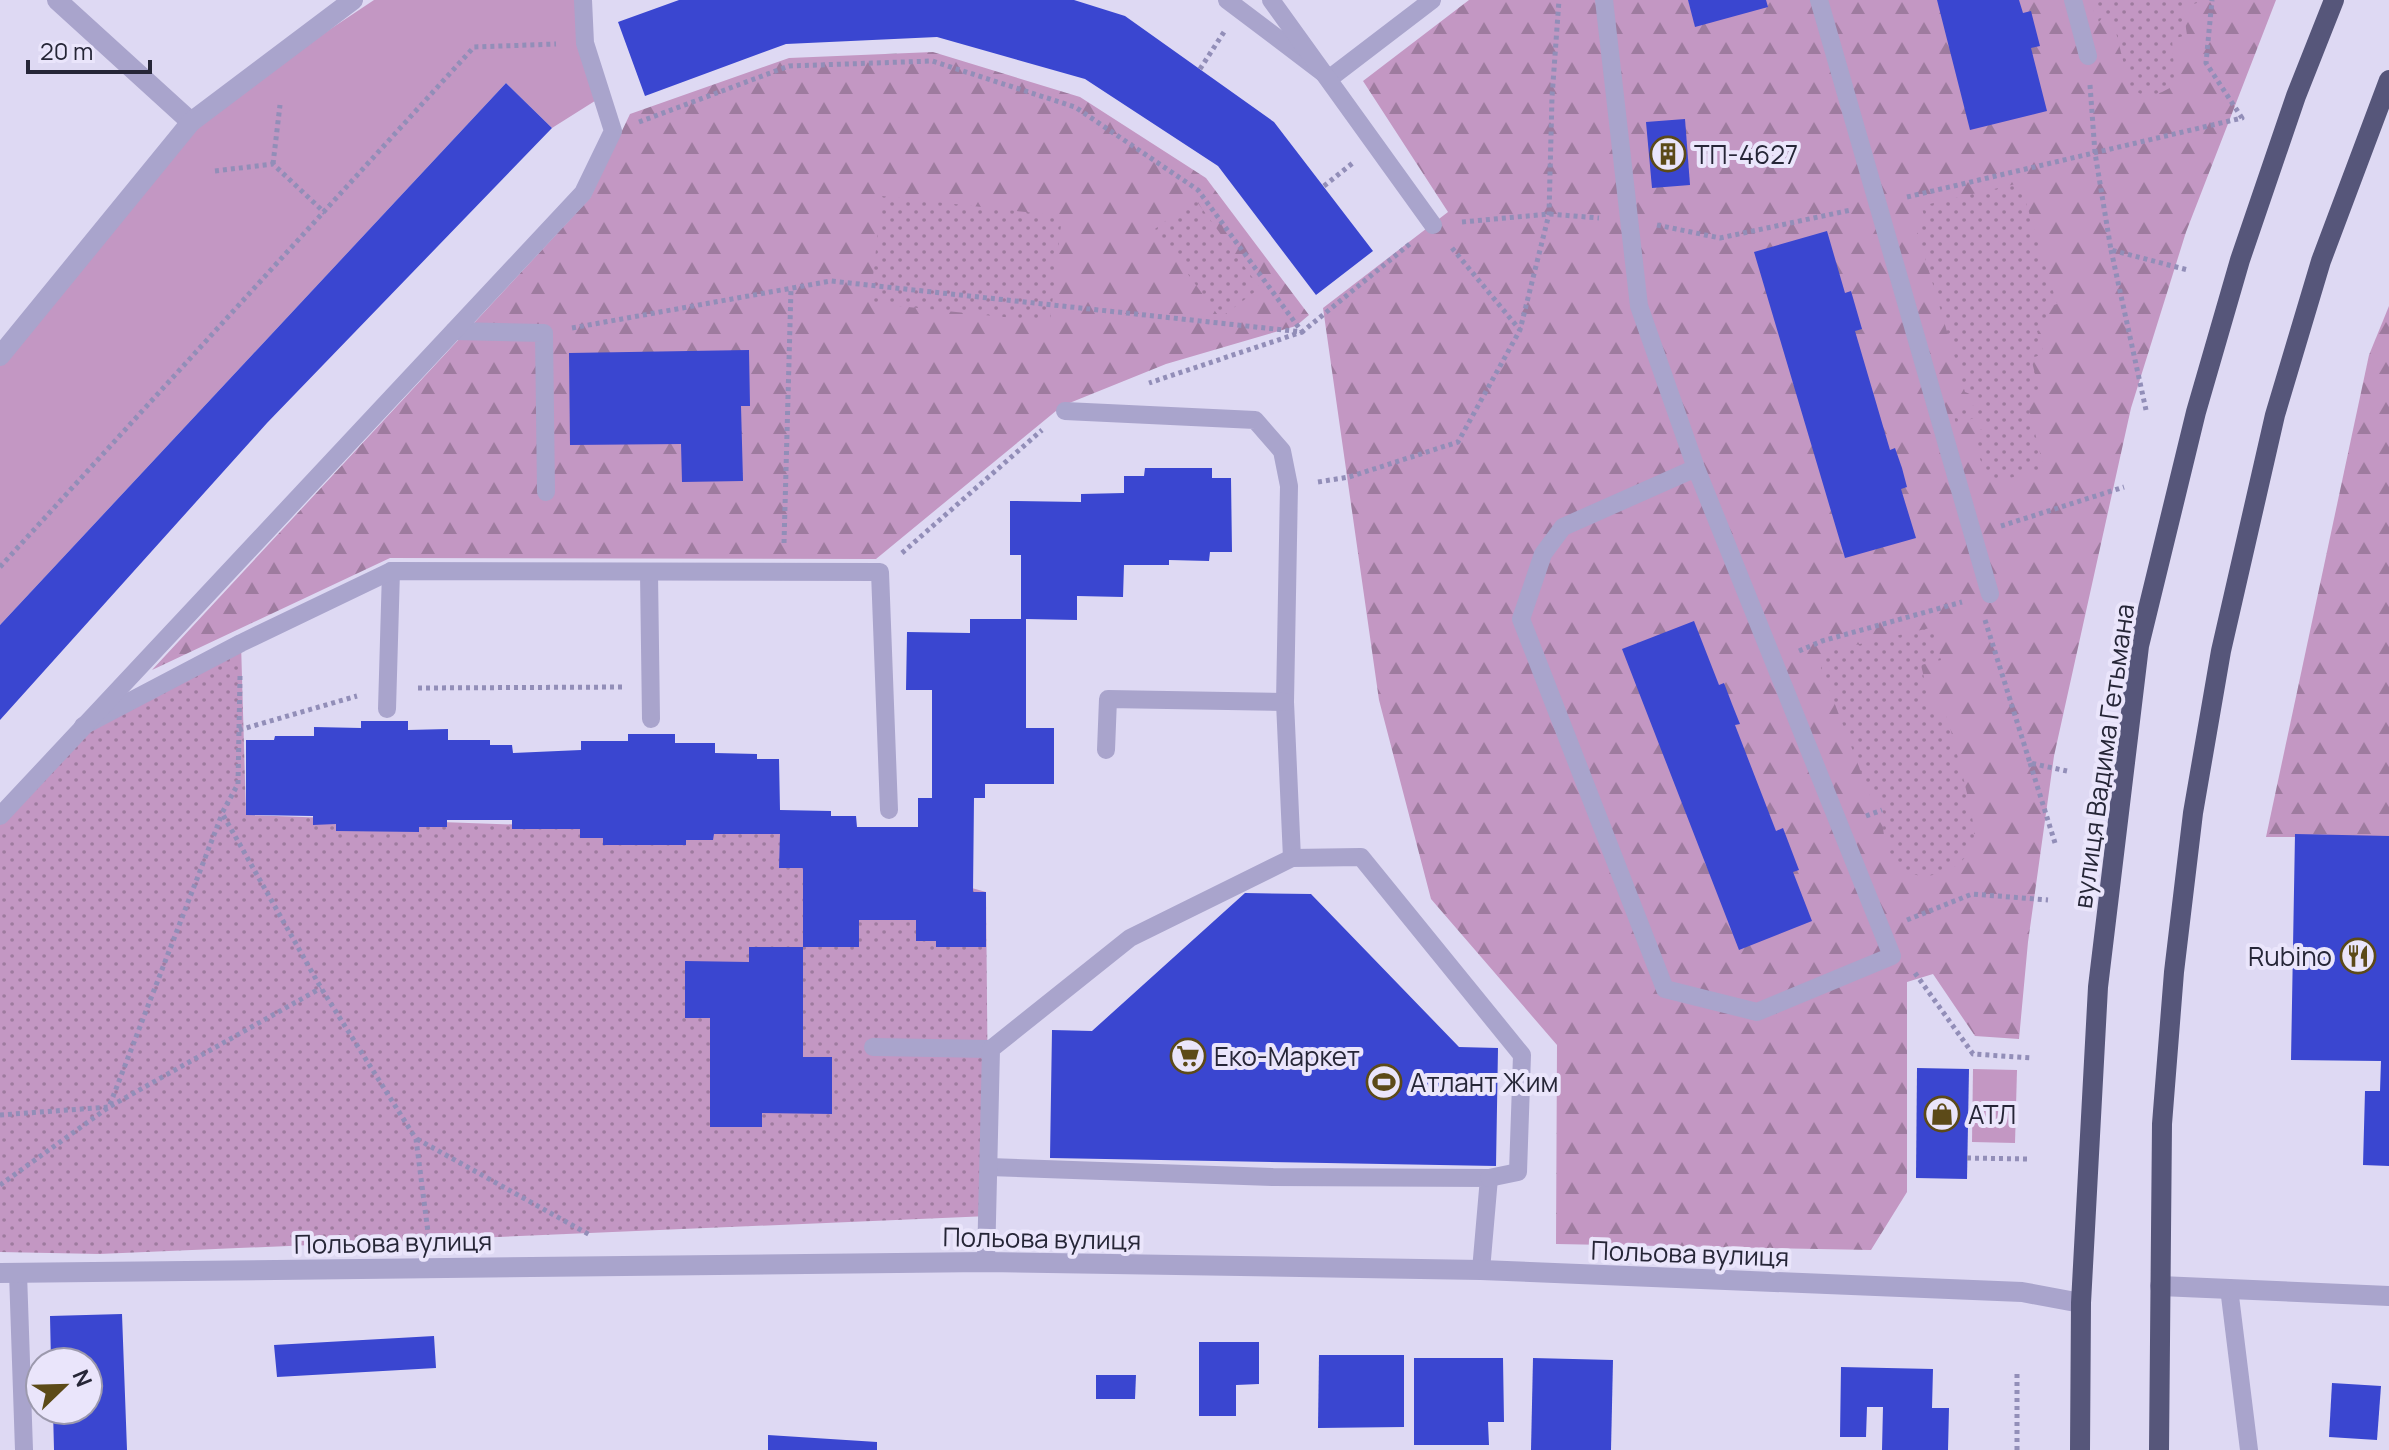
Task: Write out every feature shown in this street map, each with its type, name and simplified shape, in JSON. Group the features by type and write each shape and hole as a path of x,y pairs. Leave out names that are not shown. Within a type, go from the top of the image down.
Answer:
{"main road":[{"name":"вулиця Вадима Гетьмана","path":"2080,1450 2081,1303 2098,987 2139,646 2196,412 2240,260 2296,96 2334,0"},
{"path":"2159,1450 2162,1124 2174,972 2193,813 2221,651 2275,415 2321,261 2389,80"}],"street":[{"path":"57,0 191,122"},
{"path":"0,356 191,122 353,0"},
{"name":"Польова вулиця","path":"9,1273 986,1262 1481,1270 2022,1292 2081,1303"},
{"path":"2160,1286 2389,1296"}],"lane":[{"path":"0,816 583,193 613,131 585,43 583,0"},
{"path":"1271,0 1433,225"},
{"path":"1330,78 1432,0"},
{"path":"1604,0 1639,306 1696,468 1892,956 1757,1012 1665,989 1521,619 1543,554 1563,527 1696,468"},
{"path":"1819,0 1973,534 1984,596"},
{"path":"2073,0 2088,56"},
{"path":"1234,4 1330,78"},
{"path":"454,331 544,333 546,492"},
{"path":"1065,411 1255,420 1282,451 1289,486 1285,702 1292,858"},
{"path":"83,726 241,643 391,571 880,572 889,810"},
{"path":"387,709 391,571"},
{"path":"649,573 651,719"},
{"path":"1106,750 1108,699 1285,702"},
{"path":"873,1047 991,1049 1130,938 1292,858 1361,857 1522,1055 1518,1172 1489,1178 1273,1177 989,1167"},
{"path":"986,1262 991,1049"},
{"path":"1481,1270 1489,1178"},
{"path":"9,1273 24,1450"},
{"path":"2229,1288 2249,1450"}],"path":[{"path":"1289,486 1349,477 1458,442 1520,330 1549,214 1552,97 1559,0"},
{"path":"1680,230 1720,238 1877,205 2242,118 2206,63 2212,0"},
{"path":"1200,69 1234,4"},
{"path":"0,567 474,47 585,43"},
{"path":"2088,56 2095,153 2111,250 2146,410"},
{"path":"613,131 789,66 932,61 1075,107 1198,190 1302,332"},
{"path":"273,164 280,105"},
{"path":"273,164 325,213"},
{"path":"215,171 273,164"},
{"path":"544,333 831,281 1302,332 1433,225 1549,214 1627,220"},
{"path":"1433,225 1520,330"},
{"path":"2111,250 2188,270"},
{"path":"784,572 791,288"},
{"path":"1973,534 2124,487"},
{"path":"1773,661 1822,641 1984,596 2055,843"},
{"path":"109,1107 222,813 238,784 241,643"},
{"path":"239,730 387,688 649,687"},
{"path":"2030,763 2067,771"},
{"path":"222,813 321,988 416,1139 429,1241"},
{"path":"1939,907 1972,894 2048,900"},
{"path":"1915,973 1973,1054 2032,1058"},
{"path":"0,1185 109,1107 321,988"},
{"path":"0,1115 109,1107"},
{"path":"416,1139 597,1239"},
{"path":"1967,1158 2028,1159"},
{"path":"2017,1373 2017,1450"}],"green space":[{"path":"374,0 577,0 598,99 552,128 506,83 0,625 0,354 191,122"},
{"path":"1469,0 2276,0 2186,232 2131,408 2054,756 2028,942 2019,1039 1975,1036 1933,974 1907,982 1907,1192 1871,1250 1556,1244 1557,1045 1431,899 1379,700 1323,308 1448,212 1363,81"},
{"path":"2090,0 2197,0 2197,3 2183,7 2187,35 2172,39 2175,84 2152,95 2134,90 2129,85 2113,20 2103,17 2098,23"},
{"path":"933,52 1080,97 1206,178 1309,315 1296,326 1166,364 1062,406 876,559 390,558 152,670 590,198 630,114 789,58"},
{"path":"2020,183 2057,304 2044,308 2050,327 2037,331 2044,354 2031,358 2041,397 2027,401 2043,465 2038,470 1996,482 1983,466 1978,452 1978,431 1984,428 1980,416 1956,424 1953,413 1975,405 1972,395 1965,392 1915,224 1925,218 1921,206"},
{"path":"882,196 1062,216 1050,322 870,303"},
{"path":"1195,199 1260,288 1220,318 1155,229"},
{"path":"2389,306 2389,837 2266,837 2369,355"},
{"path":"1934,627 1941,660 1921,665 1932,711 1945,714 1949,723 1969,801 1974,839 1964,859 1955,866 1944,872 1921,876 1900,868 1892,859 1884,832 1885,817 1879,803 1871,798 1821,668 1825,652"},
{"path":"241,643 246,815 780,834 986,892 989,1216 99,1254 0,1252 0,816 83,726"},
{"path":"1973,1069 2017,1070 2015,1143 1972,1142"}],"building":[{"path":"679,0 1074,0 1125,16 1274,122 1373,251 1316,295 1218,166 1085,79 937,37 786,44 645,96 618,22"},
{"path":"1688,0 1766,0 1768,7 1695,27"},
{"path":"1937,0 2019,0 2023,13 2031,11 2040,46 2031,48 2047,111 1970,130"},
{"path":"506,83 552,128 267,423 0,720 0,625"},
{"name":"ТП-4627","path":"1685,119 1690,185 1652,188 1646,122"},
{"path":"1827,231 1845,293 1851,291 1862,329 1855,331 1890,450 1895,448 1902,468 1907,487 1901,489 1916,538 1845,558 1754,252"},
{"path":"749,350 750,406 741,406 743,481 682,482 681,444 570,445 569,353"},
{"path":"1145,468 1212,468 1212,478 1231,478 1232,552 1210,552 1209,561 1169,560 1169,565 1124,565 1123,597 1077,596 1077,620 1026,619 1026,728 1054,728 1054,784 985,784 985,798 974,798 973,892 986,892 986,947 936,947 936,941 916,941 916,920 859,920 859,947 803,947 803,868 779,868 780,834 714,834 713,840 686,840 686,845 603,845 603,838 580,838 580,829 512,829 512,820 447,820 447,827 419,827 419,832 336,831 336,824 313,825 313,816 246,815 246,740 314,736 314,727 361,728 361,721 408,721 408,730 448,729 448,740 490,740 490,745 512,745 513,753 581,750 581,741 628,741 628,734 675,734 675,743 715,743 715,753 757,754 757,759 779,759 780,810 831,811 831,816 856,816 857,827 918,827 918,798 932,798 932,690 906,690 907,632 970,633 970,619 1021,619 1021,555 1010,555 1010,501 1081,502 1081,494 1124,493 1124,476 1144,476"},
{"path":"1694,621 1719,685 1724,683 1740,724 1735,725 1776,831 1783,828 1799,870 1793,872 1812,921 1739,950 1622,649"},
{"path":"2295,834 2389,836 2389,1166 2363,1165 2365,1091 2380,1091 2381,1061 2291,1060"},
{"path":"1245,893 1311,894 1459,1047 1498,1048 1496,1166 1050,1158 1052,1030 1092,1031"},
{"path":"749,947 803,947 803,1057 832,1057 832,1114 762,1113 762,1127 710,1127 710,1018 685,1018 685,961 749,962"},
{"name":"АТЛ","path":"1917,1068 1969,1069 1967,1179 1916,1178"},
{"path":"122,1314 127,1450 54,1450 53,1426 104,1426 104,1346 51,1346 50,1316"},
{"path":"434,1336 436,1368 277,1377 274,1345"},
{"path":"1199,1342 1259,1342 1259,1384 1236,1385 1236,1416 1199,1416"},
{"path":"1319,1355 1404,1355 1404,1427 1318,1428"},
{"path":"1414,1358 1503,1358 1504,1422 1488,1422 1489,1445 1414,1445"},
{"path":"1533,1358 1613,1360 1611,1450 1531,1450"},
{"path":"1841,1367 1933,1369 1932,1408 1949,1408 1948,1450 1882,1450 1883,1407 1867,1407 1866,1437 1840,1437"},
{"path":"1096,1375 1136,1375 1135,1399 1096,1399"},
{"path":"2332,1383 2381,1386 2377,1440 2329,1437"},
{"path":"768,1435 877,1442 877,1450 768,1450"}],"place":[{"name":"ТП-4627","path":"1668,154"},
{"name":"Rubino","path":"2358,956"},
{"name":"Еко-Маркет","path":"1188,1056"},
{"name":"Атлант Жим","path":"1384,1082"},
{"name":"АТЛ","path":"1942,1114"}]}
